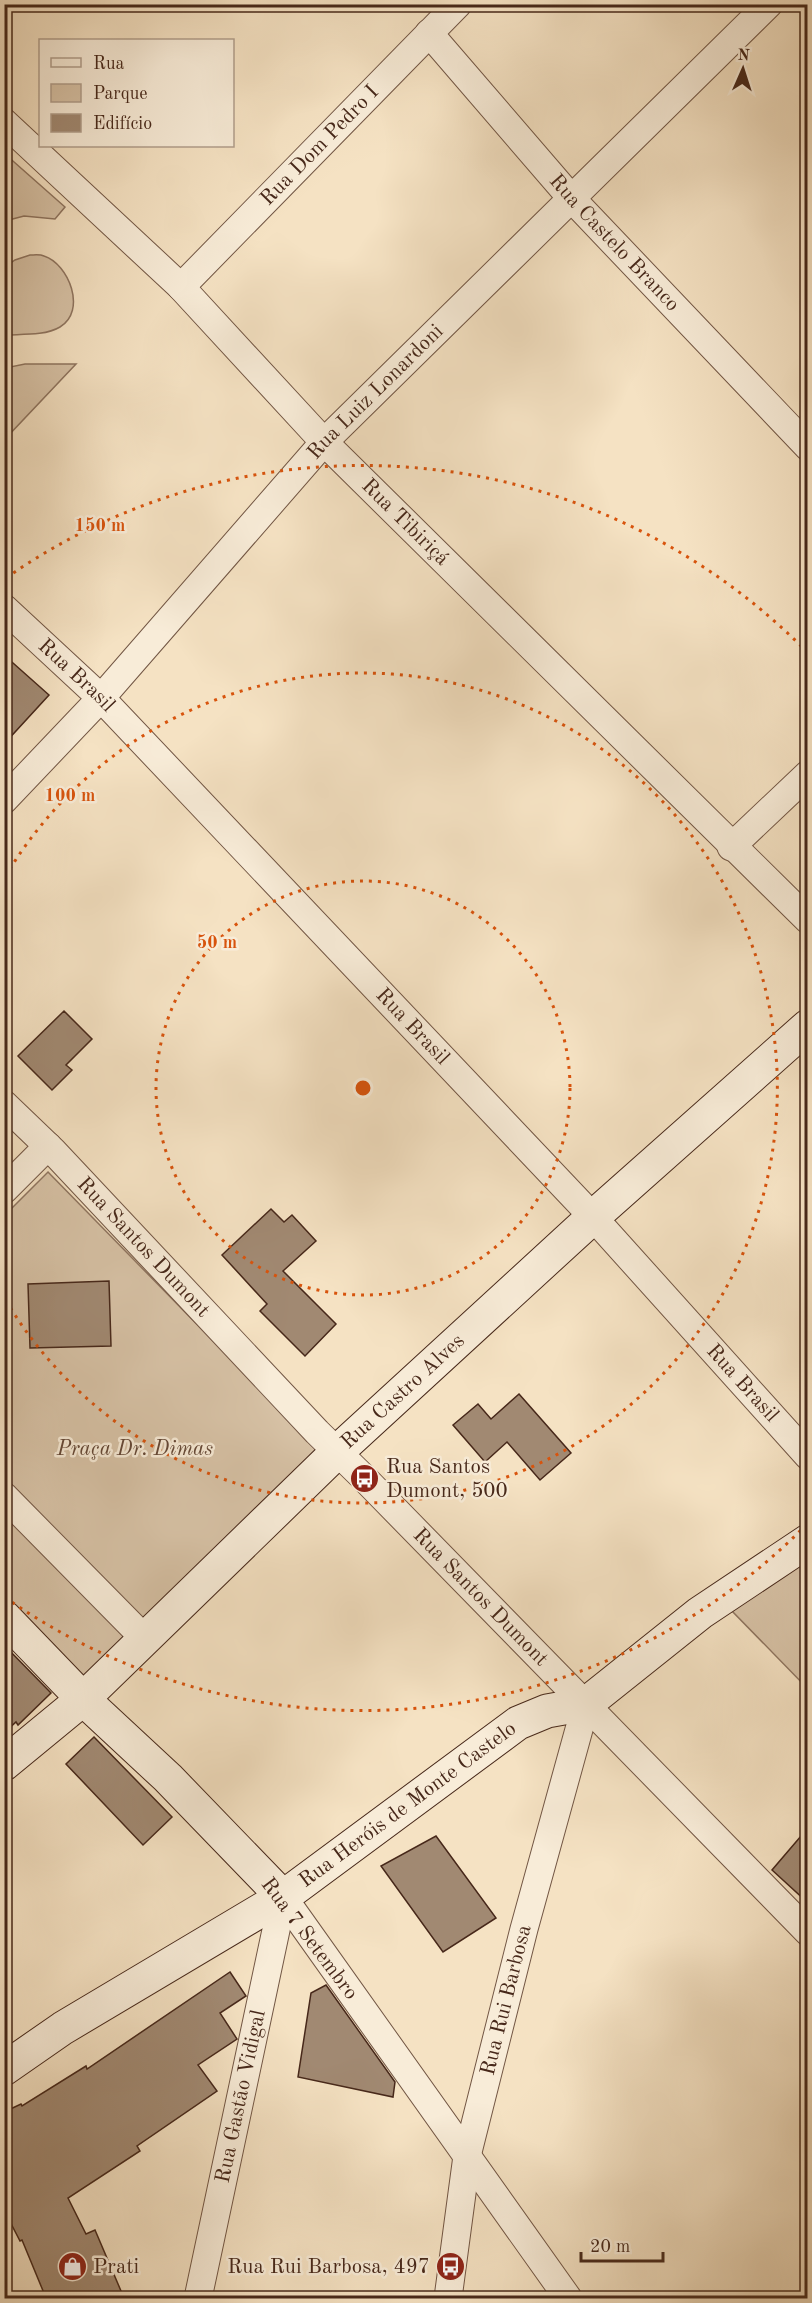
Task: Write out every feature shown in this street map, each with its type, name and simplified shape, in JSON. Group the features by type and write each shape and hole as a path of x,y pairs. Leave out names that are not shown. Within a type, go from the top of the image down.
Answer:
{"main road":[{"name":"Rua Castro Alves","path":"4,1764 83,1699 338,1451 593,1217 807,1026"},
{"name":"Rua Heróis de Monte Castelo","path":"4,2069 63,2028 283,1897 518,1723 547,1711 586,1704 700,1613 807,1542"},
{"name":"Rua 7 Setembro","path":"4,1617 83,1699 168,1778 283,1897"}],"street":[{"name":"Rua Dom Pedro I","path":"181,287 458,4"},
{"name":"Rua Luiz Lonardoni","path":"4,800 101,698 324,442 769,4"},
{"name":"Rua Castelo Branco","path":"429,33 572,199 807,447"},
{"name":"Rua Tibiriçá","path":"4,122 181,287 324,442 807,920"},
{"name":"Rua Brasil","path":"4,608 101,698 593,1217 807,1456"},
{"path":"731,847 807,774"},
{"name":"Rua Santos Dumont","path":"4,1104 48,1146 317,1432 807,1932"},
{"path":"4,1190 48,1146"},
{"path":"4,1496 145,1639"},
{"name":"Rua Rui Barbosa","path":"448,2298 466,2156 524,1929 586,1704"},
{"name":"Rua 7 Setembro","path":"283,1897 568,2298"},
{"name":"Rua Gastão Vidigal","path":"198,2298 283,1897"}],"green space":[{"path":"5,154 65,207 55,219 24,216 5,221"},
{"path":"30,255 44,256 61,268 72,288 72,310 68,320 54,330 33,334 5,335 5,267 15,260"},
{"path":"25,364 76,364 5,439 5,368"},
{"name":"Praça Dr. Dimas","path":"48,1172 322,1452 82,1686 5,1607 5,1215"},
{"path":"807,1561 807,1688 732,1611"}],"building":[{"path":"4,655 49,695 4,744"},
{"path":"64,1011 92,1039 66,1065 72,1070 52,1090 18,1056"},
{"path":"271,1209 284,1222 292,1215 316,1241 283,1271 336,1324 305,1356 260,1311 267,1304 222,1255"},
{"path":"109,1281 111,1346 30,1348 28,1284"},
{"path":"519,1394 571,1453 540,1480 507,1442 485,1462 453,1425 478,1404 491,1419"},
{"path":"4,1645 51,1693 18,1725 16,1722 4,1733"},
{"path":"94,1737 172,1817 143,1845 66,1764"},
{"path":"807,1829 807,1902 772,1870"},
{"path":"436,1836 496,1918 443,1952 381,1866"},
{"path":"230,1972 246,1996 220,2013 237,2039 198,2065 217,2091 137,2146 140,2151 68,2198 86,2234 95,2230 124,2298 46,2298 22,2240 20,2241 4,2210 4,2112 21,2104 22,2106 86,2066 87,2069"},
{"path":"326,1985 395,2082 393,2097 298,2077 311,1993"}],"place":[{"name":"Rua Santos Dumont, 500","path":"365,1479"},
{"name":"Prati","path":"72,2267"},
{"name":"Rua Rui Barbosa, 497","path":"451,2267"}]}
